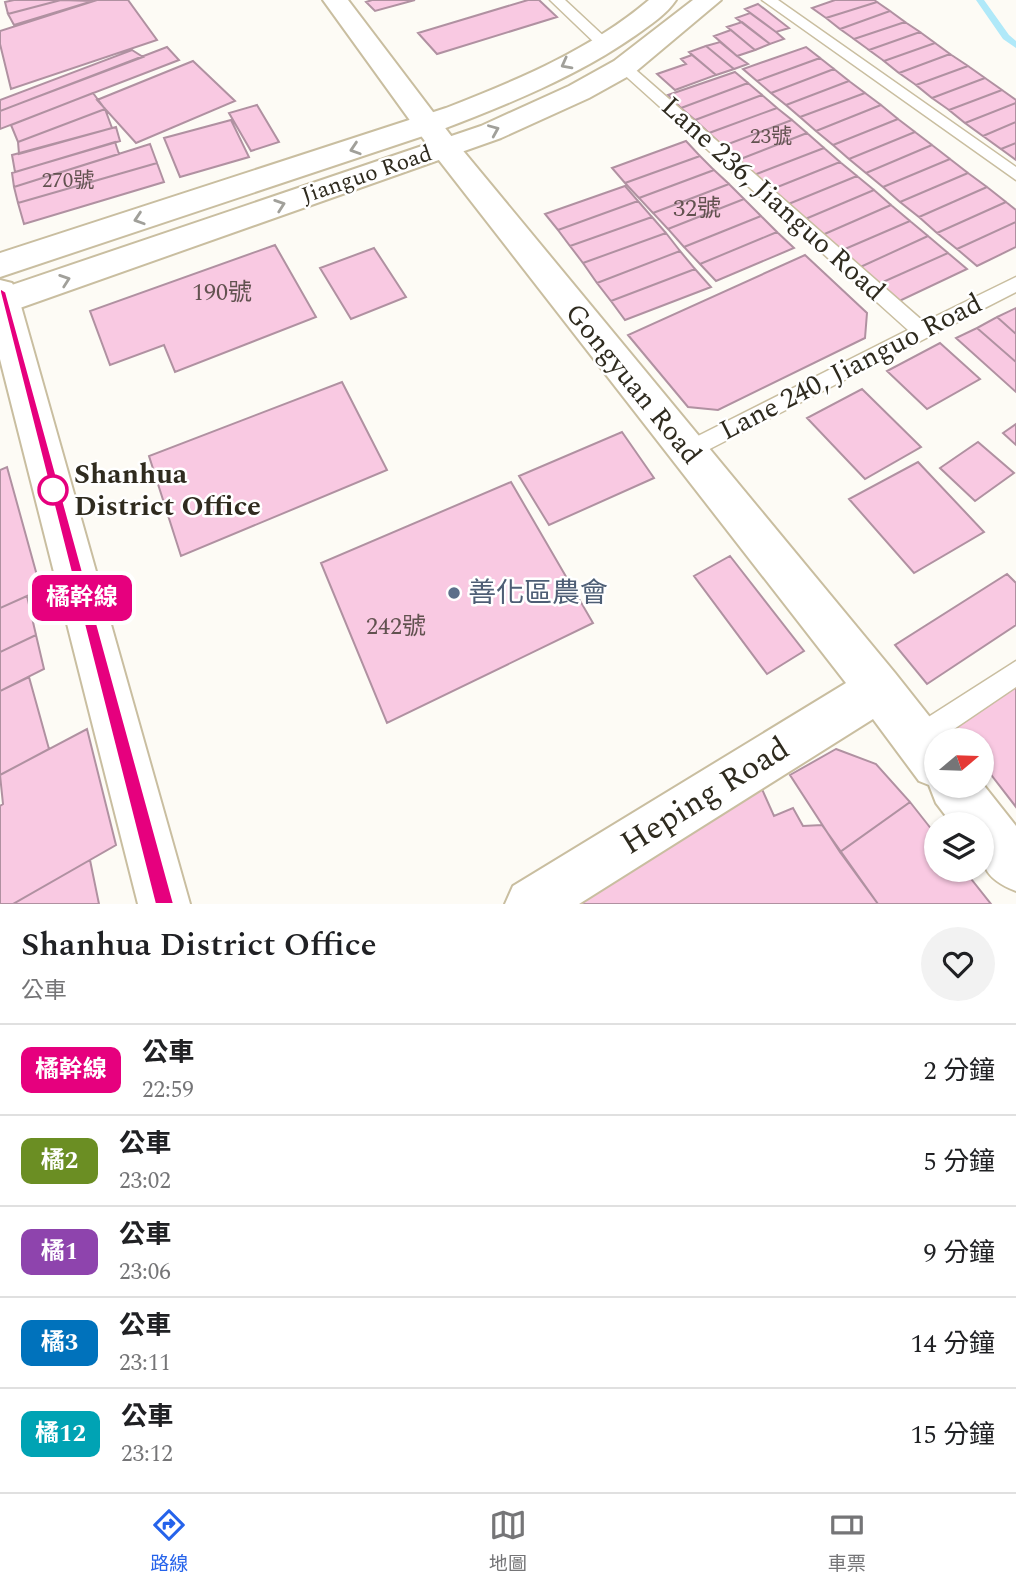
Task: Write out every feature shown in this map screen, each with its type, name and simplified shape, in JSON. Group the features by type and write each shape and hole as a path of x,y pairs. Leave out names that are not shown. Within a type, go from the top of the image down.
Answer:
{"street":[{"name":"Gongyuan Road","path":"335,0 436,136 924,748"},
{"name":"Jianguo Road","path":"1,290 436,136 493,100 603,43 664,0"},
{"name":"Jianguo Road","path":"436,136 491,132 579,92 624,68 709,0"},
{"path":"1,290 164,904"},
{"name":"Heping Road","path":"531,904 879,689"},
{"path":"962,798 1016,866"}],"lane":[{"path":"557,0 603,43"},
{"path":"769,0 1016,175"},
{"name":"Lane 236, Jianguo Road","path":"624,68 921,331"},
{"name":"Lane 240, Jianguo Road","path":"687,451 1016,284"},
{"path":"954,728 1016,673"}],"building":[{"path":"61,0 8,14 5,2"},
{"path":"61,0 93,1 14,25 8,14"},
{"path":"97,0 128,0 157,40 11,89 0,44 0,31"},
{"path":"415,0 375,11 366,2"},
{"path":"528,0 539,0 557,17 437,54 418,33"},
{"path":"835,0 877,2 826,18 812,8"},
{"path":"877,2 890,11 840,29 826,18"},
{"path":"758,4 789,28 776,32 745,9"},
{"path":"890,11 905,22 854,39 840,29"},
{"path":"750,13 784,39 770,44 736,18"},
{"path":"742,22 770,44 755,50 727,27"},
{"path":"905,22 920,32 869,50 854,39"},
{"path":"731,30 755,50 737,56 714,36"},
{"path":"920,32 935,43 884,61 869,50"},
{"path":"720,42 748,64 734,69 706,46"},
{"path":"935,43 950,54 899,73 884,61"},
{"path":"706,46 734,69 716,75 689,52"},
{"path":"167,47 179,60 0,129 0,111"},
{"path":"806,47 820,58 757,81 743,69"},
{"path":"132,50 143,57 0,111 0,100"},
{"path":"950,54 968,66 916,85 899,73"},
{"path":"692,55 716,75 675,90 657,74 686,64 681,59"},
{"path":"820,58 834,69 771,93 757,81"},
{"path":"193,61 235,101 136,143 97,100"},
{"path":"968,66 985,78 932,98 916,85"},
{"path":"834,69 849,81 786,105 771,93"},
{"path":"735,72 748,83 681,108 668,95"},
{"path":"985,78 1002,90 949,110 932,98"},
{"path":"849,81 865,93 800,117 786,105"},
{"path":"748,83 762,95 695,120 681,108"},
{"path":"1002,90 1016,100 1016,103 965,123 949,110"},
{"path":"93,93 105,109 18,142 11,125"},
{"path":"865,93 881,105 816,131 800,117"},
{"path":"762,95 777,108 709,133 695,120"},
{"path":"1016,103 1016,122 983,136 965,123"},
{"path":"257,105 279,142 251,151 229,113"},
{"path":"881,105 898,119 833,145 816,131"},
{"path":"777,108 792,120 723,146 709,133"},
{"path":"105,109 112,128 19,154 18,142"},
{"path":"898,119 915,132 849,159 833,145"},
{"path":"231,120 249,157 180,177 164,138"},
{"path":"792,120 807,133 738,160 723,146"},
{"path":"1016,122 1016,143 1001,149 983,136"},
{"path":"116,127 120,141 15,172 12,155"},
{"path":"915,132 932,145 866,173 849,159"},
{"path":"807,133 824,148 754,175 738,160"},
{"path":"686,141 700,156 625,183 612,168"},
{"path":"115,142 119,154 14,187 12,173"},
{"path":"1016,143 1016,160 1001,149"},
{"path":"150,144 157,163 18,203 14,187"},
{"path":"932,145 950,159 883,187 866,173"},
{"path":"824,148 840,162 770,190 754,175"},
{"path":"700,156 714,170 639,198 625,183"},
{"path":"950,159 968,173 900,202 883,187"},
{"path":"840,162 857,176 786,205 770,190"},
{"path":"157,163 164,182 24,224 18,203"},
{"path":"714,170 729,184 653,213 639,198"},
{"path":"968,173 987,187 919,217 900,202"},
{"path":"857,176 874,190 803,220 786,205"},
{"path":"729,184 744,199 668,229 653,213"},
{"path":"625,186 638,201 558,230 545,214"},
{"path":"987,187 1006,202 937,233 919,217"},
{"path":"874,190 891,205 820,236 803,220"},
{"path":"744,199 761,216 684,247 668,229"},
{"path":"638,201 652,217 570,246 558,230"},
{"path":"1006,202 1016,210 1016,222 957,249 937,233"},
{"path":"891,205 910,221 838,252 820,236"},
{"path":"761,216 777,232 700,264 684,247"},
{"path":"652,217 666,233 583,263 570,246"},
{"path":"910,221 928,236 856,269 838,252"},
{"path":"1016,222 1016,247 977,266 957,249"},
{"path":"777,232 794,248 716,281 700,264"},
{"path":"666,233 680,251 597,283 583,263"},
{"path":"928,236 948,253 874,286 856,269"},
{"path":"275,245 316,317 175,372 164,345 110,365 90,311"},
{"path":"374,248 406,297 351,319 320,268"},
{"path":"680,251 695,269 611,301 597,283"},
{"path":"948,253 967,269 893,304 874,286"},
{"path":"805,255 867,313 865,338 718,410 688,407 628,335"},
{"path":"695,269 711,287 625,320 611,301"},
{"path":"1016,308 1016,334 997,317"},
{"path":"997,317 1016,334 1016,362 977,328"},
{"path":"977,328 1016,362 1016,392 956,338"},
{"path":"940,343 980,379 927,409 887,371"},
{"path":"342,382 387,470 181,556 149,456"},
{"path":"862,389 921,447 865,479 807,418"},
{"path":"1016,424 1016,445 1003,433"},
{"path":"622,432 654,478 549,525 519,476"},
{"path":"978,442 1014,473 975,501 940,468"},
{"path":"918,462 984,532 914,573 849,499"},
{"path":"7,467 41,590 0,608 0,470"},
{"name":"善化區農會","path":"511,482 593,623 387,723 321,563"},
{"path":"730,556 804,651 767,674 694,576"},
{"path":"1007,574 1016,583 1016,625 927,684 895,645"},
{"path":"27,596 36,635 0,652 0,608"},
{"path":"36,635 44,669 0,691 0,652"},
{"path":"29,677 49,749 0,775 0,691"},
{"path":"1016,685 1016,807 994,779 994,728 952,726"},
{"path":"87,729 116,845 13,904 0,904 0,806 3,804 0,775"},
{"path":"836,749 876,764 910,802 840,852 790,775"},
{"path":"757,778 774,816 793,808 803,826 822,825 878,904 567,904"},
{"path":"910,802 924,820 924,882 974,882 991,904 878,904 840,852"},
{"path":"90,860 99,904 13,904"}],"waterway":[{"path":"980,0 1006,37 1016,45"}],"bus line":[{"name":"橘幹線","path":"0,292 164,904"}],"place":[{"name":"Shanhua District Office","path":"53,490"},
{"name":"善化區農會","path":"454,593"}]}
